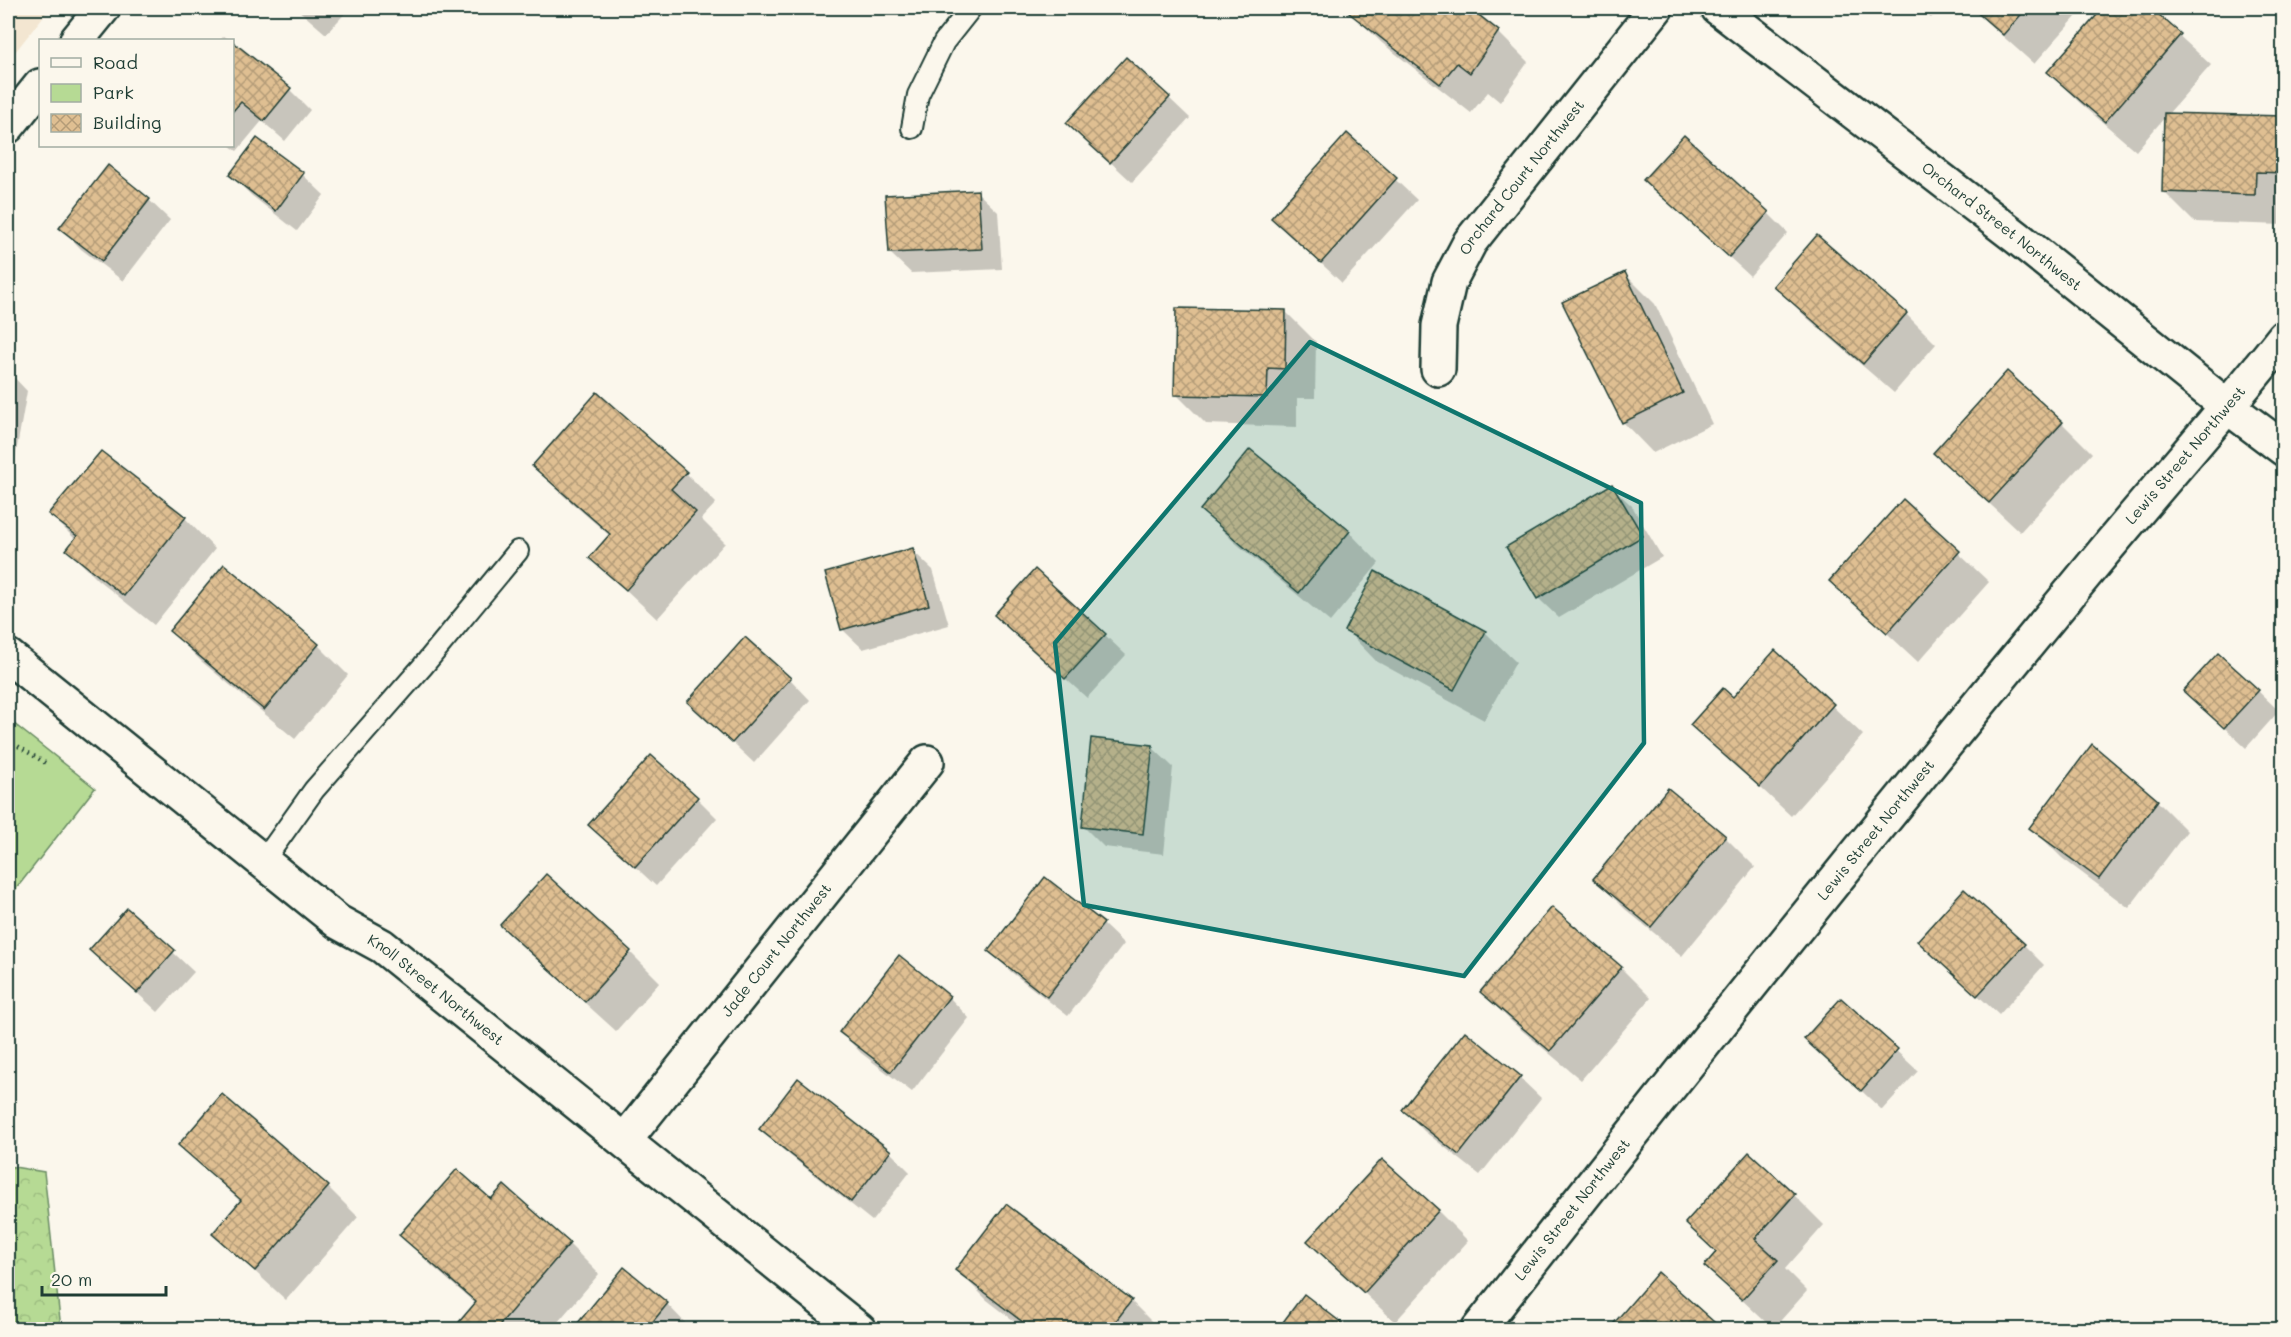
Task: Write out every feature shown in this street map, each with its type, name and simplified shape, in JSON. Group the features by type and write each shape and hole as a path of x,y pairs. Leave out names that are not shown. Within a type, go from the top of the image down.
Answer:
{"street":[{"path":"78,39 103,8"},
{"name":"Orchard Court Northwest","path":"1438,369 1439,326 1449,282 1470,242 1656,8"},
{"name":"Orchard Street Northwest","path":"1718,8 2019,239 2283,449"},
{"path":"8,126 39,87"},
{"name":"Lewis Street Northwest","path":"1478,1329 1609,1162 2100,557 2228,407 2283,337"},
{"name":"Knoll Street Northwest","path":"8,656 262,863 338,922 382,946 859,1329"},
{"name":"Jade Court Northwest","path":"625,1140 927,762"}],"lane":[{"path":"912,128 918,95 944,42 971,8"},
{"path":"262,863 314,790 423,666 518,551"}],"path":[{"path":"8,740 47,764"}],"highlighted area":[{"path":"1310,342 1641,503 1644,743 1464,976 1084,905 1055,643"}],"shaded area":[{"path":"8,8 50,8 8,61"}],"green space":[{"path":"8,719 95,788 8,899"},
{"path":"8,1166 44,1172 61,1329 8,1329"}],"building":[{"path":"1354,8 1470,8 1499,31 1470,73 1457,63 1440,84 1349,13"},
{"path":"1972,8 2027,8 2003,35"},
{"path":"2103,8 2151,8 2181,34 2105,122 2047,72"},
{"path":"234,43 291,88 264,121 241,102 234,110"},
{"path":"1126,57 1170,97 1110,163 1066,123"},
{"path":"2164,113 2284,116 2284,173 2256,172 2255,195 2162,192"},
{"path":"1347,133 1397,178 1321,263 1271,218"},
{"path":"1684,135 1769,212 1729,257 1643,180"},
{"path":"257,138 304,173 276,211 229,175"},
{"path":"108,165 150,199 102,261 59,228"},
{"path":"978,190 982,249 889,253 885,195"},
{"path":"1817,235 1907,313 1863,364 1773,286"},
{"path":"1625,272 1683,393 1622,423 1562,302"},
{"path":"1176,308 1286,310 1285,369 1268,368 1267,397 1174,395"},
{"path":"2007,371 2063,422 1989,503 1933,453"},
{"path":"597,392 687,472 671,489 696,512 626,590 589,558 610,534 532,466"},
{"path":"1250,449 1350,531 1299,593 1200,510"},
{"path":"101,451 186,517 124,596 66,550 77,536 48,514"},
{"path":"1612,484 1643,536 1537,599 1506,547"},
{"path":"1903,499 1960,551 1887,633 1829,581"},
{"path":"913,548 929,605 841,630 825,573"},
{"path":"224,564 319,644 264,710 169,631"},
{"path":"1035,569 1106,634 1065,679 994,615"},
{"path":"1375,571 1486,631 1454,690 1344,631"},
{"path":"745,637 791,678 732,743 687,702"},
{"path":"1775,650 1834,704 1760,787 1690,725 1723,688 1733,697"},
{"path":"2218,653 2259,690 2224,728 2183,691"},
{"path":"1091,738 1153,745 1143,834 1082,827"},
{"path":"2092,744 2158,800 2099,879 2029,828"},
{"path":"651,755 698,797 635,867 588,825"},
{"path":"1668,788 1726,836 1651,927 1593,879"},
{"path":"546,874 631,951 585,1002 500,925"},
{"path":"1045,877 1104,923 1047,997 988,951"},
{"path":"1964,889 2025,944 1977,996 1917,941"},
{"path":"1552,907 1622,967 1550,1051 1480,992"},
{"path":"127,908 175,950 137,993 89,950"},
{"path":"899,955 950,996 891,1072 839,1032"},
{"path":"1841,998 1898,1049 1861,1091 1804,1039"},
{"path":"1465,1031 1521,1076 1459,1155 1402,1110"},
{"path":"798,1078 891,1151 851,1202 759,1129"},
{"path":"222,1094 329,1186 255,1271 212,1234 241,1200 178,1145"},
{"path":"1749,1152 1795,1194 1755,1239 1778,1260 1742,1300 1704,1266 1716,1252 1685,1223"},
{"path":"1382,1159 1439,1210 1364,1293 1307,1241"},
{"path":"457,1169 491,1199 504,1185 570,1243 495,1330 468,1330 459,1322 476,1302 399,1235"},
{"path":"1006,1204 1132,1300 1109,1330 1033,1330 955,1270"},
{"path":"624,1267 668,1303 646,1330 572,1330"},
{"path":"1658,1272 1723,1330 1608,1330"},
{"path":"1304,1294 1347,1327 1346,1330 1277,1330"}]}
